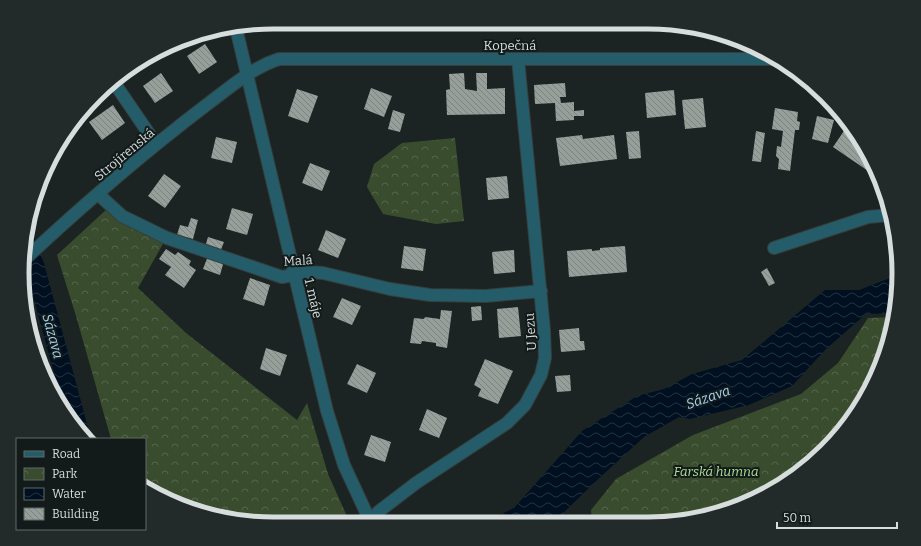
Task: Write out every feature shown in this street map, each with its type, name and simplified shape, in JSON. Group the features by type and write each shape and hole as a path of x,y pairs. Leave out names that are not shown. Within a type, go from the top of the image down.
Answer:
{"street":[{"name":"1. máje","path":"237,32 336,442 354,489 367,517"},
{"name":"Kopečná","path":"247,75 270,62 286,59 486,55 518,59 765,59"},
{"name":"U Jezu","path":"376,517 378,512 416,483 507,423 525,405 541,375 545,358 541,291 518,59"},
{"name":"Strojírenská","path":"30,254 156,144 247,75"},
{"path":"117,85 156,144"},
{"name":"Malá","path":"98,194 122,216 167,238 282,276 295,276 309,272 323,273 390,289 430,295 486,296 541,291"},
{"path":"774,248 868,217 885,215"}],"green space":[{"path":"455,138 464,221 436,224 383,214 367,187 374,164 402,143"},
{"path":"107,209 164,242 138,288 186,333 297,420 307,403 328,474 347,517 273,517 241,515 210,509 195,504 165,492 146,481 146,438 111,438 57,255"},
{"name":"Farská humna","path":"888,317 884,336 867,381 842,422 821,446 797,467 756,492 711,509 680,515 648,517 592,517 591,510 616,479 693,435 801,394 838,363 868,318"}],"water":[{"name":"Sázava","path":"32,233 44,263 90,433 79,422 58,388 30,284 29,273"},
{"name":"Sázava","path":"892,278 888,313 866,314 826,349 792,386 749,405 690,419 679,417 644,437 559,517 495,517 514,508 582,431 637,396 664,389 692,374 742,360 825,290 859,290"}],"building":[{"path":"205,44 217,62 199,74 187,56"},
{"path":"161,73 173,91 155,103 143,86"},
{"path":"464,73 465,89 477,91 476,73 487,73 487,89 505,88 505,114 447,115 446,90 450,89 449,74"},
{"path":"565,83 566,97 560,97 561,103 574,102 574,111 584,110 584,116 574,116 574,120 556,121 555,103 535,104 534,85"},
{"path":"371,88 392,96 384,117 364,109"},
{"path":"297,89 318,96 308,123 288,116"},
{"path":"674,90 676,115 647,118 645,93"},
{"path":"703,98 706,127 685,129 682,100"},
{"path":"113,105 125,123 102,140 89,122"},
{"path":"775,108 798,112 797,121 800,122 799,130 795,130 790,171 778,169 779,159 776,156 777,146 781,147 783,131 772,129"},
{"path":"393,110 405,114 400,132 388,129"},
{"path":"817,116 834,120 828,143 812,139"},
{"path":"845,129 870,172 833,147"},
{"path":"639,131 641,158 629,159 626,132"},
{"path":"756,131 765,133 761,162 752,161"},
{"path":"582,135 583,139 614,135 617,159 560,166 556,138"},
{"path":"216,137 237,142 232,163 211,158"},
{"path":"310,163 330,171 322,191 302,183"},
{"path":"164,174 181,186 165,208 148,196"},
{"path":"507,176 509,198 488,200 486,178"},
{"path":"232,208 253,214 247,235 226,229"},
{"path":"191,218 198,220 193,239 177,235 180,225 188,227"},
{"path":"326,230 346,239 338,258 318,250"},
{"path":"208,237 224,242 220,252 205,247"},
{"path":"404,246 426,249 423,271 401,268"},
{"path":"625,246 627,272 569,277 567,251 592,249 592,251 600,250 600,248"},
{"path":"166,249 175,255 178,252 191,261 189,265 196,270 184,288 165,275 171,267 159,259"},
{"path":"514,250 515,272 494,274 492,252"},
{"path":"208,256 224,261 220,275 203,269"},
{"path":"767,268 775,283 769,286 761,272"},
{"path":"250,278 270,285 264,306 243,299"},
{"path":"342,298 361,306 352,325 333,317"},
{"path":"481,306 482,320 472,321 471,307"},
{"path":"518,307 521,336 499,338 497,309"},
{"path":"441,310 452,311 447,348 436,346 436,343 422,341 421,344 410,343 414,318 424,319 425,317 440,319"},
{"path":"579,328 580,341 584,341 585,350 561,352 559,330"},
{"path":"266,348 287,355 280,376 260,369"},
{"path":"485,359 513,371 498,404 478,396 481,389 474,385"},
{"path":"357,364 376,373 367,393 347,384"},
{"path":"570,375 571,391 557,392 555,376"},
{"path":"427,409 447,418 439,438 419,430"},
{"path":"371,435 391,442 385,462 364,455"}]}
